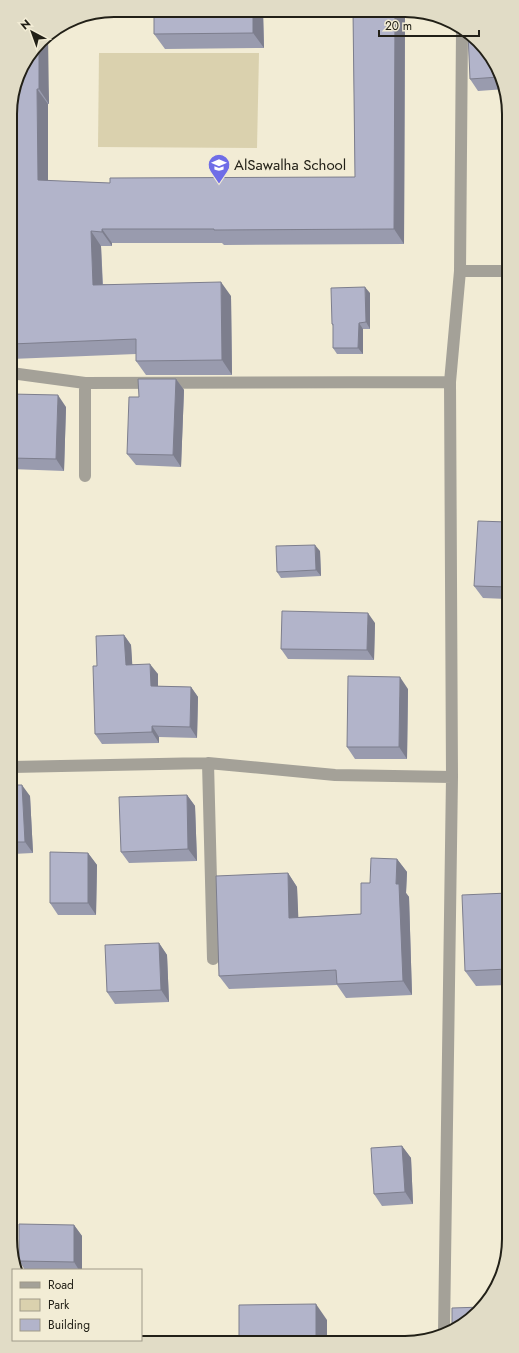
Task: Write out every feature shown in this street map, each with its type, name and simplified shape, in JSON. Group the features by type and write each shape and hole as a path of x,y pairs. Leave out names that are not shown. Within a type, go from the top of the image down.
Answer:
{"street":[{"path":"444,1328 452,777 450,382 460,271 462,35"},
{"path":"460,271 502,271"},
{"path":"17,374 85,383 450,382"},
{"path":"85,383 85,476"},
{"path":"17,767 208,763 335,775 452,777"},
{"path":"208,763 213,959"}],"green space":[{"path":"99,53 259,53 257,148 98,147"}],"building":[{"path":"154,17 253,17 253,33 154,34"},
{"path":"353,17 395,17 394,229 102,229 102,232 91,231 93,285 221,282 222,360 136,361 136,339 17,344 17,108 20,89 24,77 33,60 39,52 39,89 37,89 38,180 110,183 110,178 355,177"},
{"path":"468,40 486,60 495,77 470,79"},
{"path":"365,287 366,322 359,323 358,348 333,348 331,288"},
{"path":"138,379 176,379 173,455 127,454 129,397 139,397"},
{"path":"17,394 58,395 56,459 17,458"},
{"path":"478,521 502,522 502,587 474,586"},
{"path":"315,545 316,570 277,572 276,546"},
{"path":"282,611 368,613 367,650 281,649"},
{"path":"124,635 126,665 150,664 151,686 191,687 190,727 152,726 152,732 95,734 93,666 97,666 96,636"},
{"path":"348,676 400,677 399,747 347,747"},
{"path":"17,785 22,785 25,842 17,842"},
{"path":"187,795 188,849 121,852 119,797"},
{"path":"50,852 88,853 88,903 50,903"},
{"path":"371,858 397,859 396,884 399,884 403,981 337,984 336,970 219,976 216,876 288,873 289,918 361,914 361,883 370,883"},
{"path":"502,893 502,969 465,971 462,895"},
{"path":"159,943 161,990 107,992 105,945"},
{"path":"402,1146 405,1192 374,1194 371,1148"},
{"path":"19,1224 74,1225 74,1262 20,1261"},
{"path":"316,1304 316,1336 239,1336 239,1305"},
{"path":"474,1307 452,1324 452,1308"}],"place":[{"name":"AlSawalha School","path":"219,184"}]}
